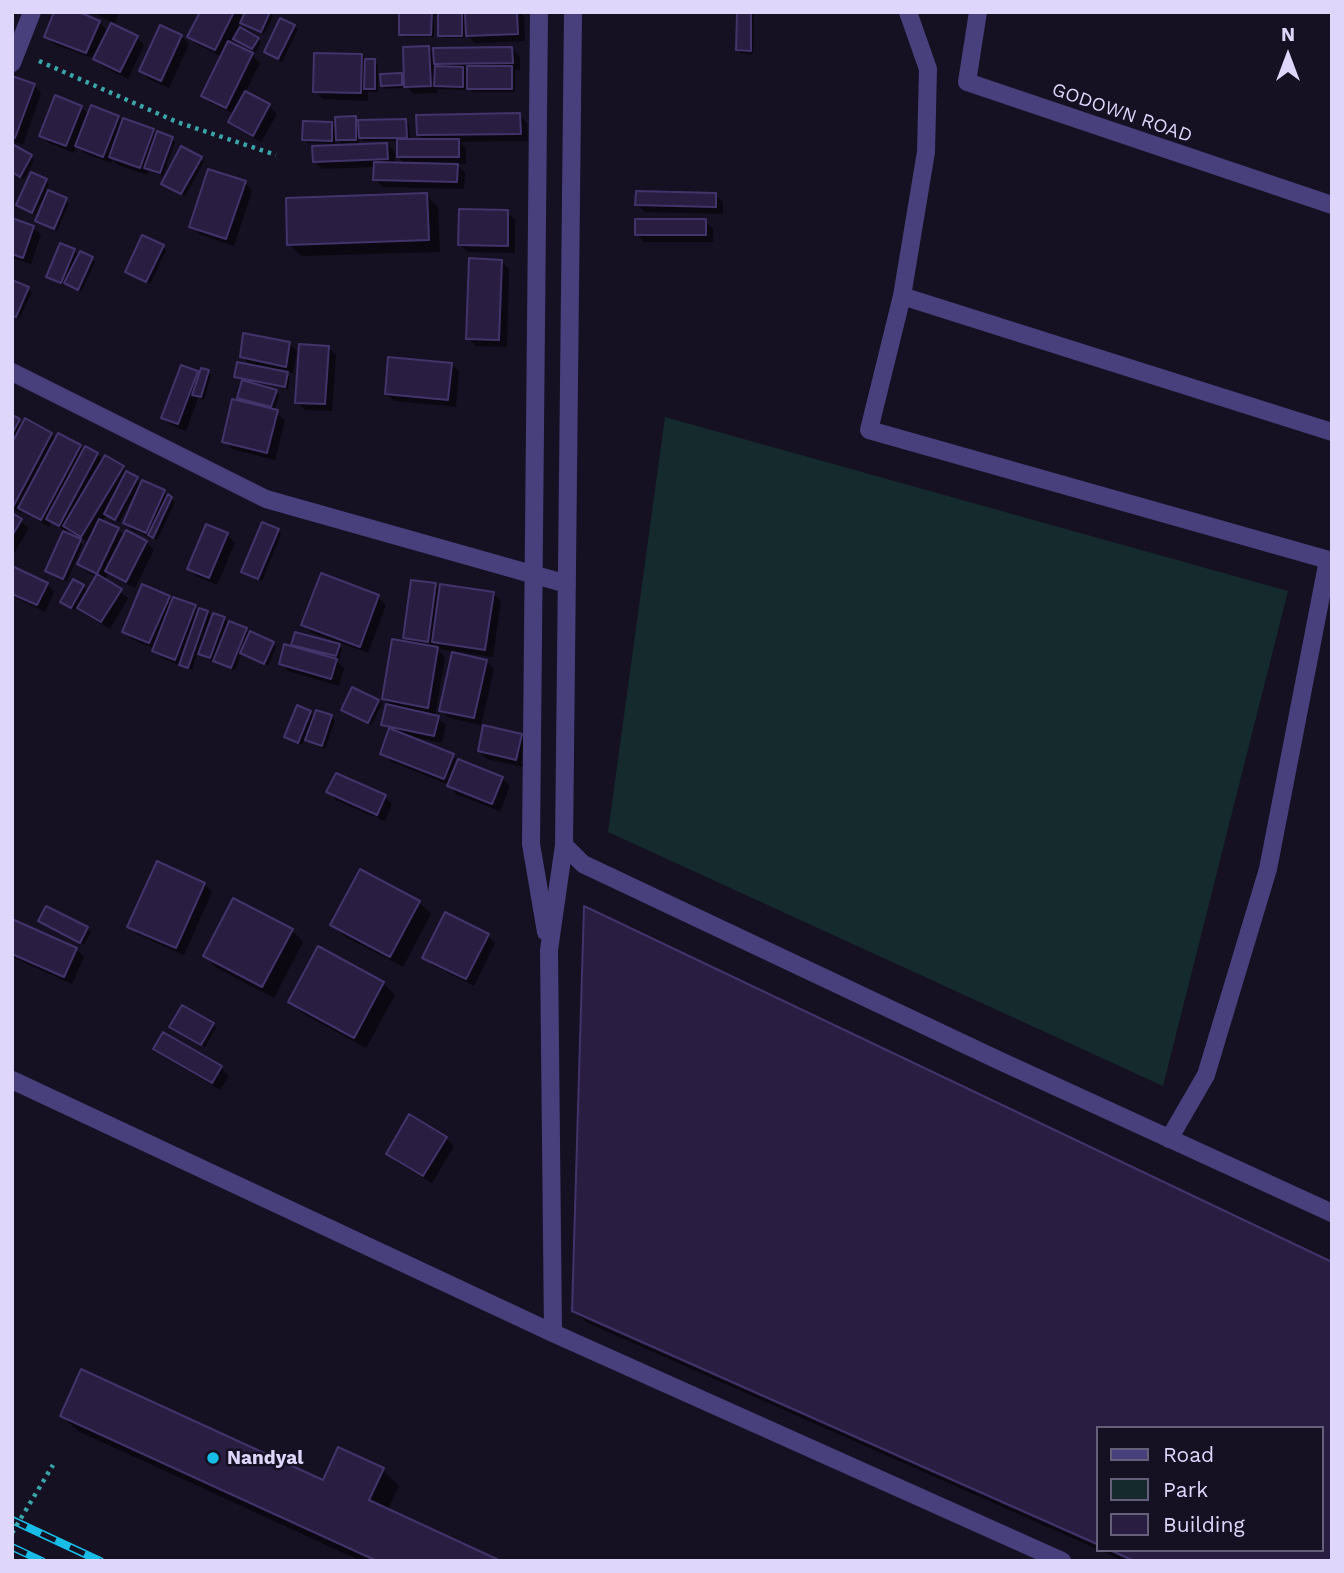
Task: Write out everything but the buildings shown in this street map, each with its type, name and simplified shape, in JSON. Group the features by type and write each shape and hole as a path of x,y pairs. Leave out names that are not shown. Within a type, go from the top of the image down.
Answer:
{"street":[{"path":"15,57 32,12"},
{"path":"539,12 531,844 549,950"},
{"path":"553,1333 549,950 564,845 573,12"},
{"path":"908,12 928,69 926,152 902,296 869,430 1330,561 1268,869 1206,1075 1169,1139"},
{"name":"GODOWN ROAD","path":"978,12 967,82 1332,205"},
{"path":"902,296 1332,432"},
{"path":"12,372 266,499 567,584"},
{"path":"564,845 583,864 1332,1213"},
{"path":"12,1080 553,1333 1062,1561"}],"path":[{"path":"15,57 177,122 276,155"},
{"path":"12,1533 53,1465"}],"green space":[{"path":"665,417 1288,591 1163,1086 608,832"}],"railway":[{"path":"12,1520 100,1561"},
{"path":"12,1547 42,1561"}],"place":[{"name":"Nandyal","path":"213,1458"}]}
